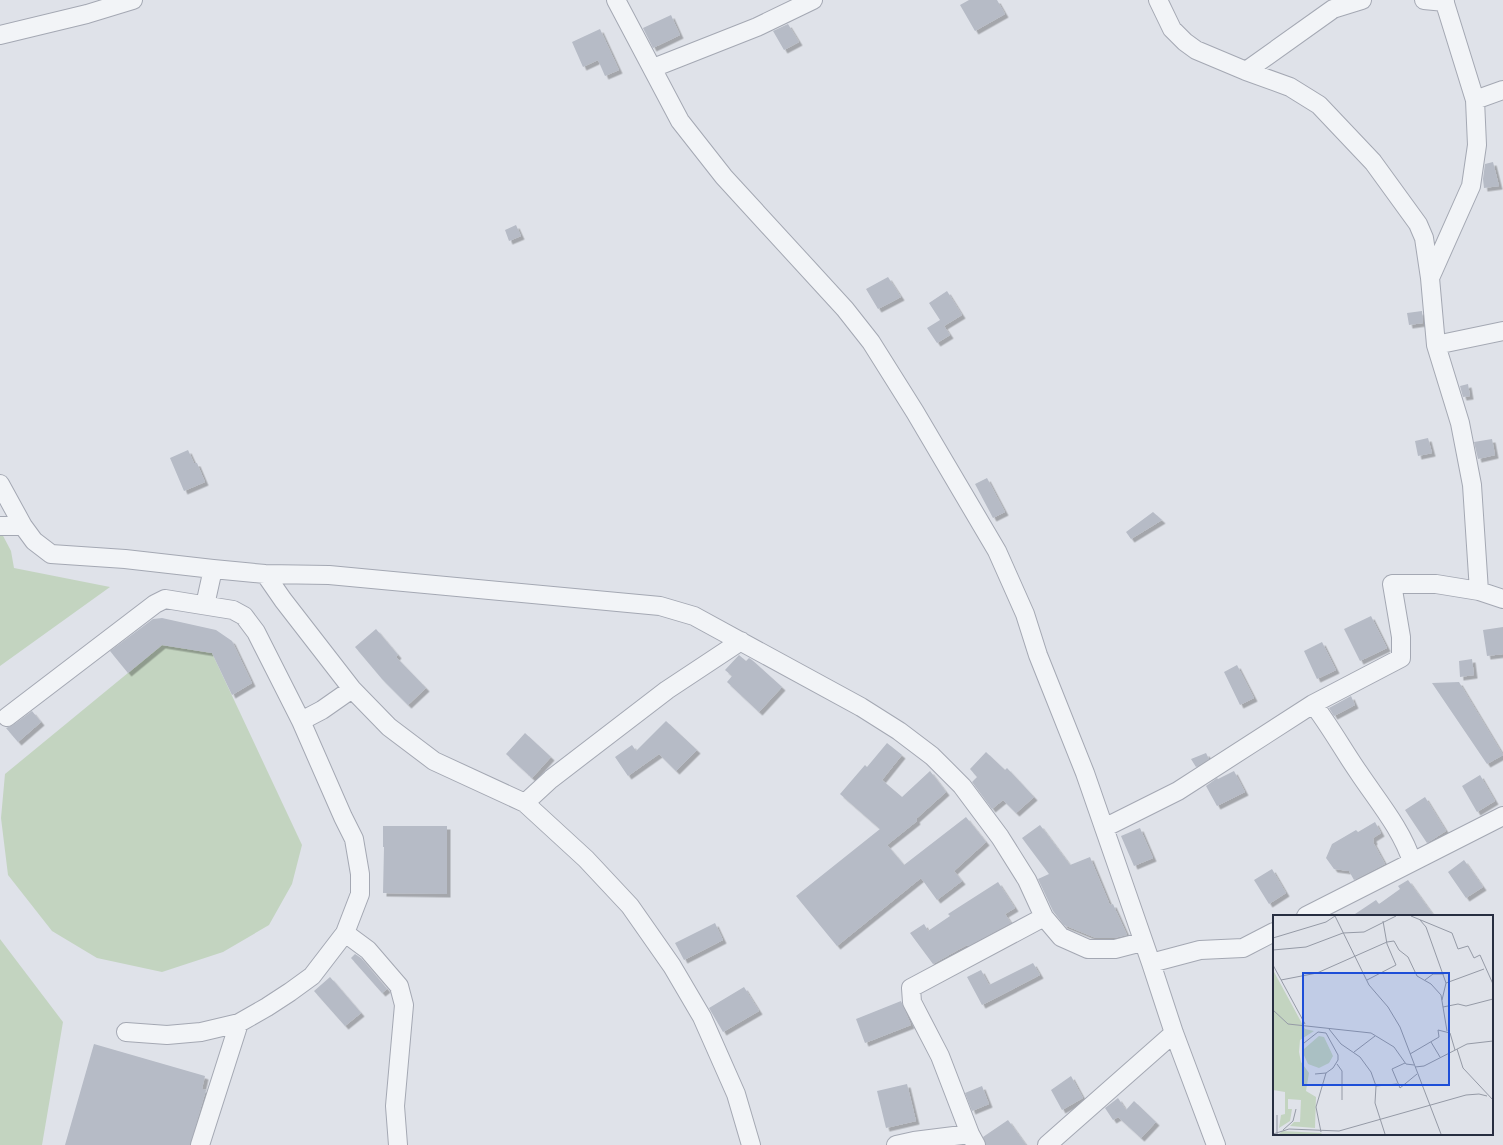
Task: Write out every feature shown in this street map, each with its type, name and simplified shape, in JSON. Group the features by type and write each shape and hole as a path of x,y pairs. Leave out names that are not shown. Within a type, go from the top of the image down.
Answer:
{"street":[{"path":"0,35 87,14 133,0"},
{"path":"616,0 680,120 724,177 845,309 871,342 915,412 997,551 1025,614 1038,655 1084,773 1174,1033 1216,1145"},
{"path":"653,68 757,27 813,0"},
{"path":"1158,0 1172,29 1185,42 1196,50 1246,71 1290,87 1319,105 1373,162 1418,224 1424,238 1430,278 1436,345 1460,423 1472,484 1479,591"},
{"path":"1246,71 1333,9 1362,0"},
{"path":"1424,0 1444,1 1475,100 1476,145 1472,186 1430,278"},
{"path":"1475,100 1503,90"},
{"path":"1436,345 1503,331"},
{"path":"0,484 23,526 34,541 51,554 125,559 266,574 329,575 660,606 694,616 861,706 899,731 932,756 962,786 1000,837 1027,880 1044,917 1061,937 1088,949 1115,949 1142,942"},
{"path":"0,526 23,526"},
{"path":"205,605 213,569"},
{"path":"266,574 283,600 352,690 389,727 434,761 525,803 586,859 630,906 672,966 702,1017 736,1094 751,1145"},
{"path":"1104,828 1178,791 1313,704 1401,658 1401,637 1392,584 1436,584 1479,591 1503,599"},
{"path":"6,717 155,604 165,599 233,610 244,616 256,632 301,721 354,839 360,874 360,894 345,933 312,976 290,992 239,1023 201,1032 168,1035 126,1032"},
{"path":"525,803 551,779 667,690 741,641"},
{"path":"301,721 322,710 352,690"},
{"path":"1313,704 1331,728 1343,750 1397,830 1408,849 1412,862"},
{"path":"1308,915 1503,816"},
{"path":"896,1145 914,1140 973,1139 940,1056 912,1002 911,988 1044,917"},
{"path":"1151,963 1200,950 1242,948 1273,932"},
{"path":"345,933 368,950 398,986 404,1005 395,1106 398,1145"},
{"path":"200,1145 239,1023"},
{"path":"1046,1145 1174,1033"}],"green space":[{"path":"0,530 11,551 14,568 110,587 0,666"},
{"path":"162,645 212,653 302,845 292,884 269,925 223,952 162,972 97,958 52,931 8,875 1,818 5,774"},
{"path":"0,939 63,1022 42,1145 0,1145"}],"building":[{"path":"969,0 997,0 1005,14 975,31 960,5"},
{"path":"671,15 680,35 653,48 643,28"},
{"path":"788,24 799,42 784,50 773,31"},
{"path":"600,29 619,70 605,76 598,60 583,67 572,42"},
{"path":"1493,162 1499,186 1484,188 1483,179 1485,164"},
{"path":"516,225 521,236 509,241 505,230"},
{"path":"888,277 901,297 878,309 866,289"},
{"path":"947,291 962,315 944,326 950,335 937,343 927,328 940,320 929,303"},
{"path":"1422,311 1423,323 1409,325 1407,313"},
{"path":"1468,384 1470,396 1463,397 1460,386"},
{"path":"1428,438 1432,453 1418,456 1415,441"},
{"path":"1492,439 1495,455 1478,459 1474,442"},
{"path":"188,450 194,463 197,463 205,482 184,491 170,458"},
{"path":"987,478 1005,512 993,518 975,484"},
{"path":"1153,512 1162,520 1131,539 1126,532"},
{"path":"1371,616 1387,648 1360,661 1344,629"},
{"path":"162,618 216,630 232,641 252,683 232,695 212,653 162,645 128,673 110,651 153,619"},
{"path":"1503,627 1503,654 1487,656 1483,630"},
{"path":"376,629 398,655 396,657 426,688 408,705 382,679 355,647"},
{"path":"1322,642 1336,670 1317,679 1304,651"},
{"path":"739,655 746,661 749,658 752,660 782,687 759,712 727,682 732,676 725,670"},
{"path":"1472,659 1474,675 1460,677 1459,661"},
{"path":"1237,665 1254,698 1240,705 1224,672"},
{"path":"1459,682 1503,755 1487,764 1432,683"},
{"path":"1351,696 1355,705 1334,716 1329,708"},
{"path":"32,711 41,722 18,742 6,728 13,725"},
{"path":"666,721 697,750 676,771 659,754 628,776 615,757 632,745 636,751"},
{"path":"525,733 551,757 532,778 506,754"},
{"path":"887,743 902,755 882,780 902,797 930,771 946,792 916,819 917,821 887,845 904,865 966,817 986,842 954,871 962,881 937,900 921,878 837,946 796,896 880,829 840,794 865,765 867,767"},
{"path":"986,752 1005,770 1007,768 1034,797 1016,813 1003,800 992,809 972,782 977,777 970,769"},
{"path":"1206,753 1209,759 1196,767 1191,759"},
{"path":"1234,771 1245,792 1217,806 1206,786 1217,778 1218,779"},
{"path":"1480,775 1495,801 1477,812 1462,786"},
{"path":"1425,797 1446,831 1427,843 1405,810"},
{"path":"1375,822 1381,833 1373,838 1373,842 1385,864 1354,880 1349,871 1334,869 1326,858 1332,844 1356,830 1358,832"},
{"path":"1040,825 1070,865 1090,857 1110,905 1113,904 1127,935 1114,938 1096,938 1064,925 1053,911 1038,879 1049,874 1022,838"},
{"path":"383,826 447,826 447,894 383,893"},
{"path":"1140,828 1153,858 1134,866 1121,836"},
{"path":"1464,860 1483,887 1466,898 1448,872"},
{"path":"1272,869 1286,893 1269,904 1254,880"},
{"path":"1408,880 1433,915 1354,915 1376,900 1379,904 1400,889 1398,886"},
{"path":"998,882 1015,908 1005,914 1011,923 933,964 910,933 924,924 928,931 950,916 948,914"},
{"path":"715,923 723,940 684,960 675,943"},
{"path":"355,954 361,958 387,989 382,993 351,958"},
{"path":"1033,963 1040,975 982,1005 967,977 981,970 989,985"},
{"path":"330,977 361,1013 345,1026 314,991"},
{"path":"744,987 759,1011 723,1032 709,1008"},
{"path":"901,1001 911,1025 865,1043 856,1019"},
{"path":"94,1044 205,1076 202,1089 206,1090 190,1145 65,1145"},
{"path":"1071,1076 1083,1098 1062,1110 1051,1090"},
{"path":"907,1084 916,1121 886,1128 877,1091"},
{"path":"982,1086 989,1104 972,1111 965,1093"},
{"path":"1118,1098 1126,1110 1134,1101 1156,1122 1141,1138 1118,1117 1113,1120 1105,1108"},
{"path":"1008,1120 1026,1145 986,1145 983,1137"}]}
